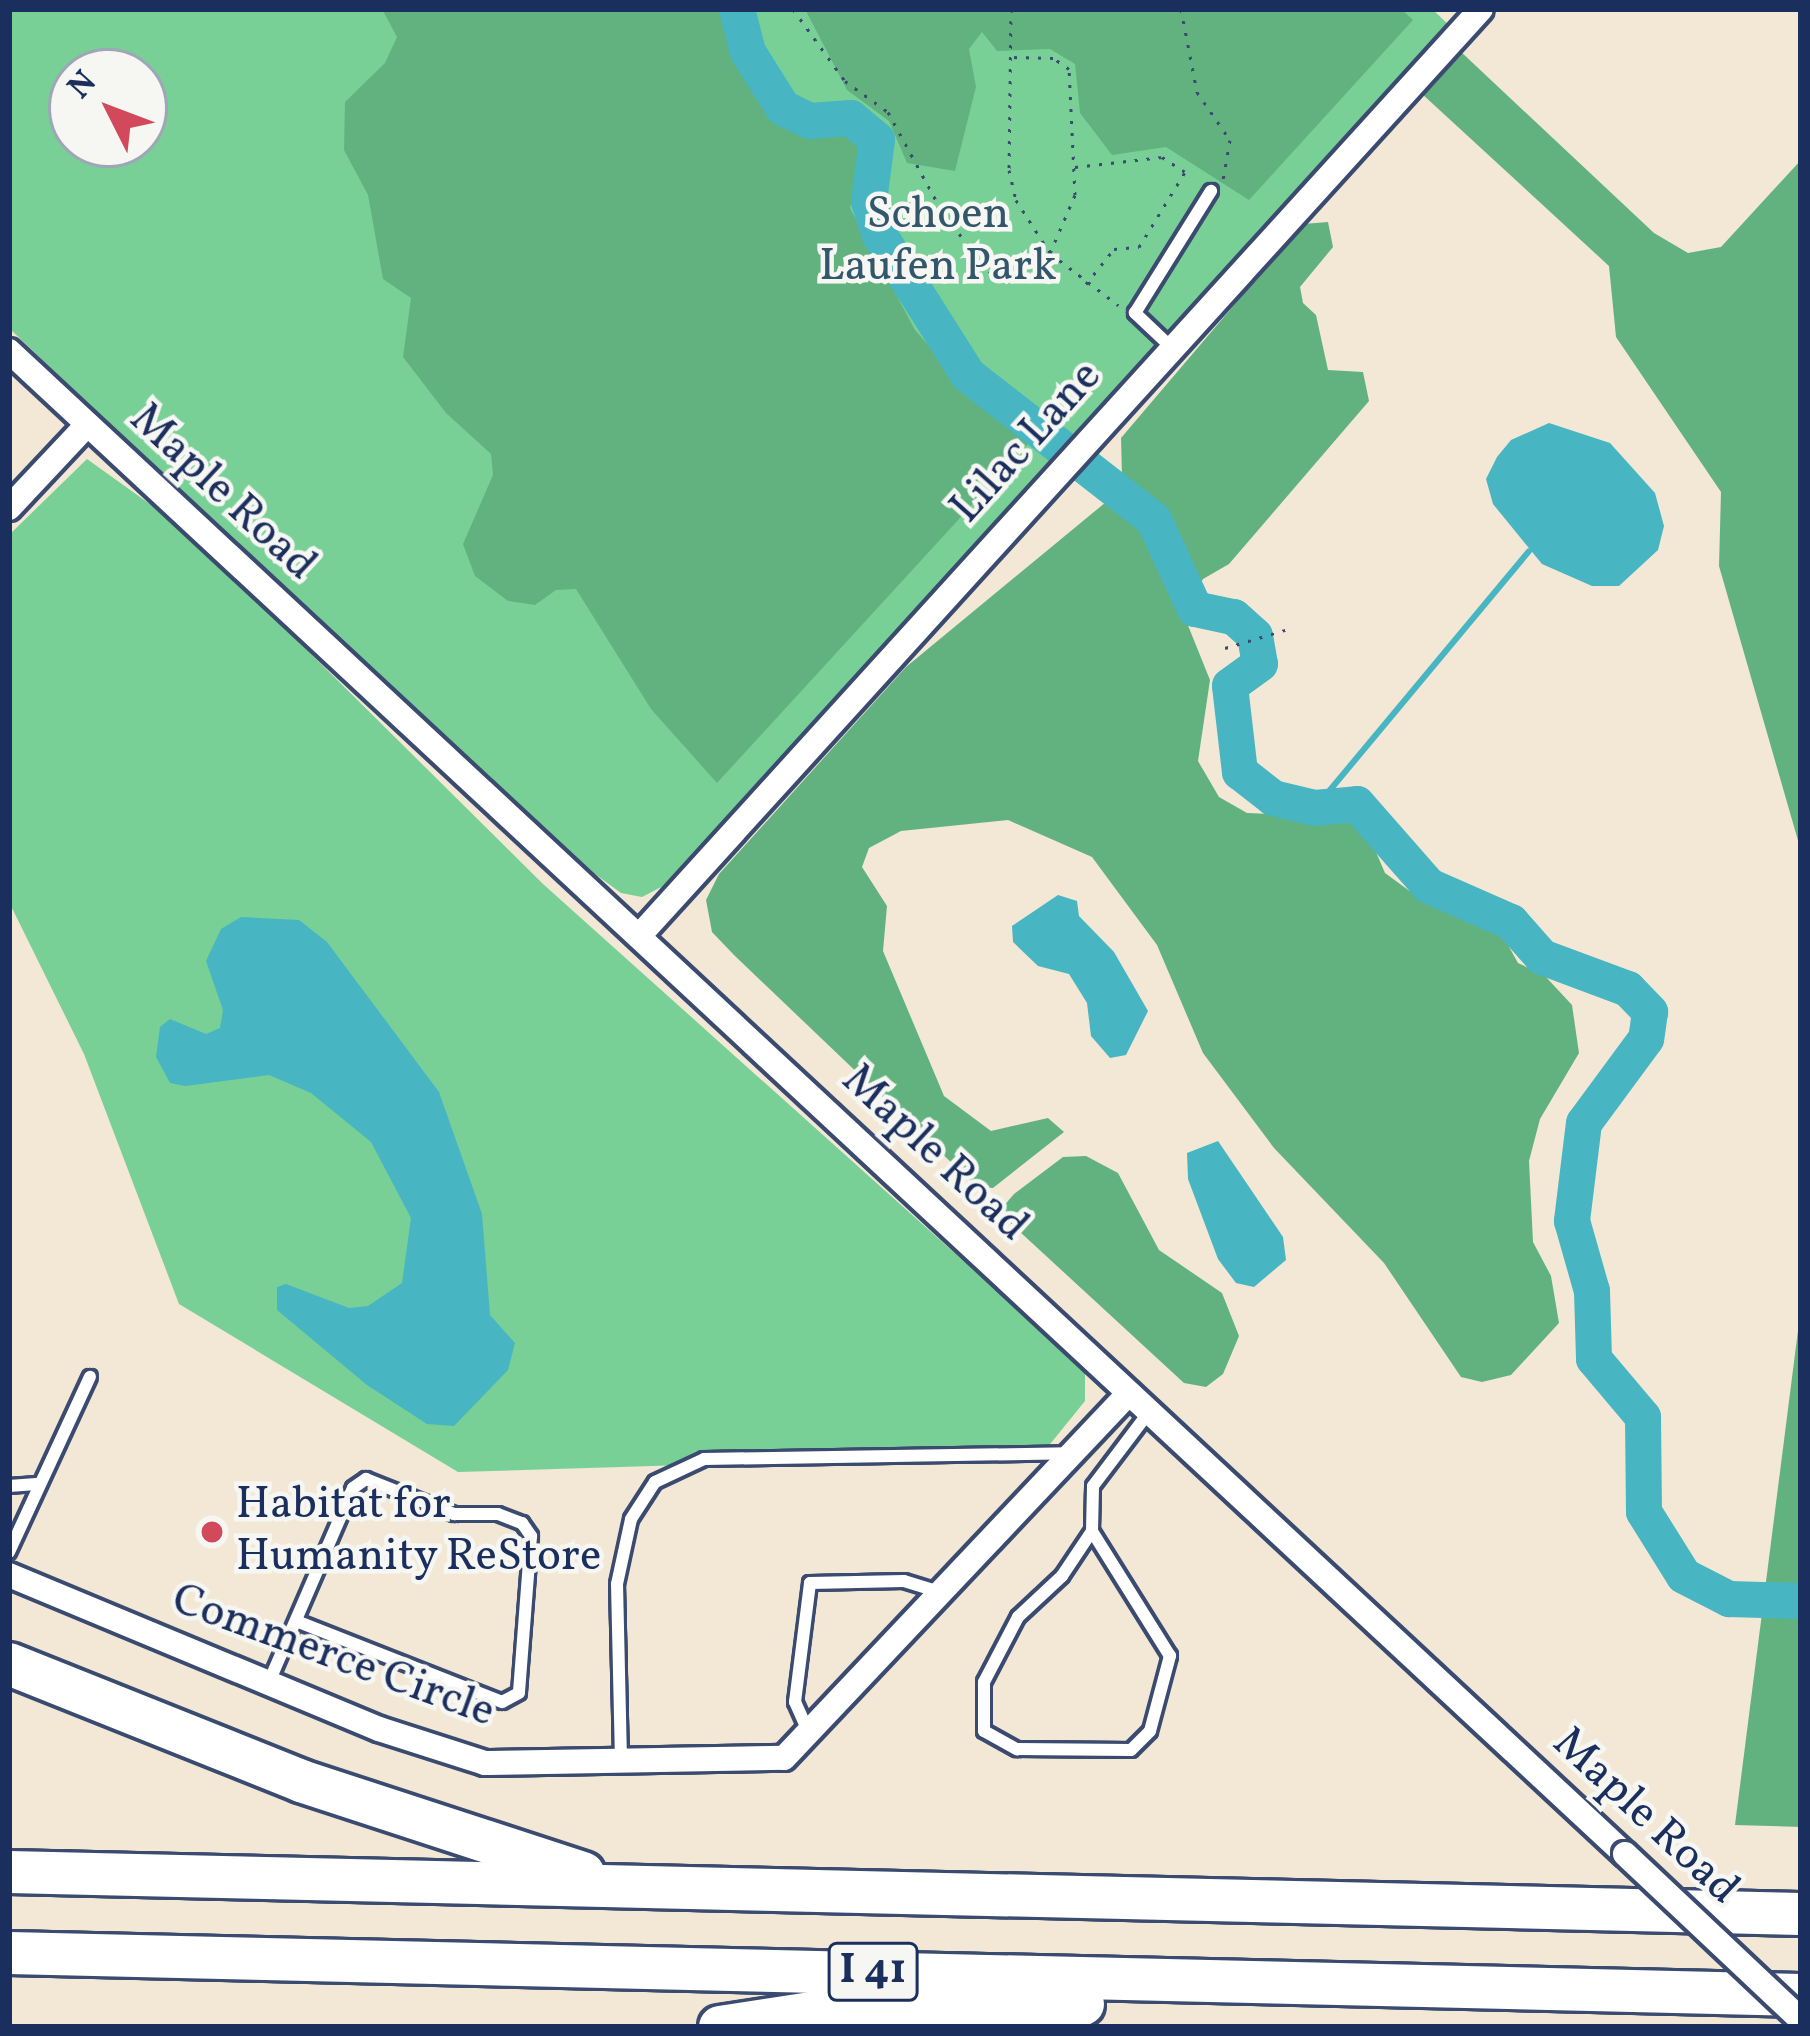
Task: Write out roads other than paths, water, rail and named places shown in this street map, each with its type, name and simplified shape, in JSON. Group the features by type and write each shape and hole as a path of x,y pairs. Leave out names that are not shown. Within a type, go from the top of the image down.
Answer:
{"highway":[{"path":"16,1665 301,1781 626,1887"},
{"name":"I 41","path":"9,1873 1801,1914"},
{"name":"I 41","path":"9,1953 1801,1995"},
{"path":"720,2027 851,2007 1737,1993"}],"street":[{"name":"Lilac Lane","path":"639,936 1481,9"},
{"name":"Maple Road","path":"9,351 1801,2020"},
{"path":"9,508 87,425"},
{"name":"Commerce Circle","path":"9,1575 269,1683 485,1763 784,1758 1129,1394"}],"lane":[{"path":"1171,347 1136,313 1211,191"},
{"path":"9,1552 89,1377"},
{"path":"1092,1531 1170,1656 1150,1731 1131,1750 1017,1749 985,1731 984,1682 1018,1618 1062,1576 1092,1531 1093,1486 1149,1412"},
{"path":"621,1761 617,1584 631,1520 655,1483 704,1459 1075,1453"},
{"path":"269,1683 353,1488 366,1479 454,1514 498,1514 522,1523 531,1536 519,1694 502,1702 296,1621"},
{"path":"9,1486 40,1484"},
{"path":"808,1732 795,1702 810,1583 904,1581 945,1593"}],"water":[{"path":"1549,423 1610,443 1655,493 1664,526 1658,550 1619,586 1592,586 1542,564 1493,504 1486,479 1497,457 1511,440"},
{"path":"1058,895 1077,901 1079,916 1114,952 1148,1011 1126,1055 1110,1058 1091,1036 1087,1003 1069,974 1038,966 1013,942 1012,926"},
{"path":"241,917 299,920 327,942 439,1092 482,1214 490,1315 515,1343 508,1370 454,1426 427,1424 367,1385 277,1310 277,1287 286,1284 349,1308 368,1306 402,1283 411,1218 371,1142 311,1093 269,1075 185,1086 170,1083 156,1057 160,1027 170,1019 206,1034 220,1028 223,1010 206,961 221,929"},
{"path":"1218,1141 1283,1237 1286,1260 1254,1287 1236,1283 1218,1259 1188,1179 1187,1153"}],"waterway":[{"path":"737,9 748,52 783,108 810,121 851,118 877,140 869,201 879,234 968,375 1154,520 1195,609 1234,617 1255,636 1260,664 1230,686 1240,772 1273,798 1315,808 1357,804 1429,886 1511,922 1542,957 1628,989 1650,1012 1646,1039 1584,1123 1572,1221 1592,1291 1594,1359 1643,1417 1644,1512 1684,1576 1729,1599 1801,1601"},
{"path":"1315,808 1529,551"}],"place":[{"name":"Habitat for Humanity ReStore","path":"212,1532"}],"park label":[{"name":"Schoen Laufen Park","path":"938,242"}]}
